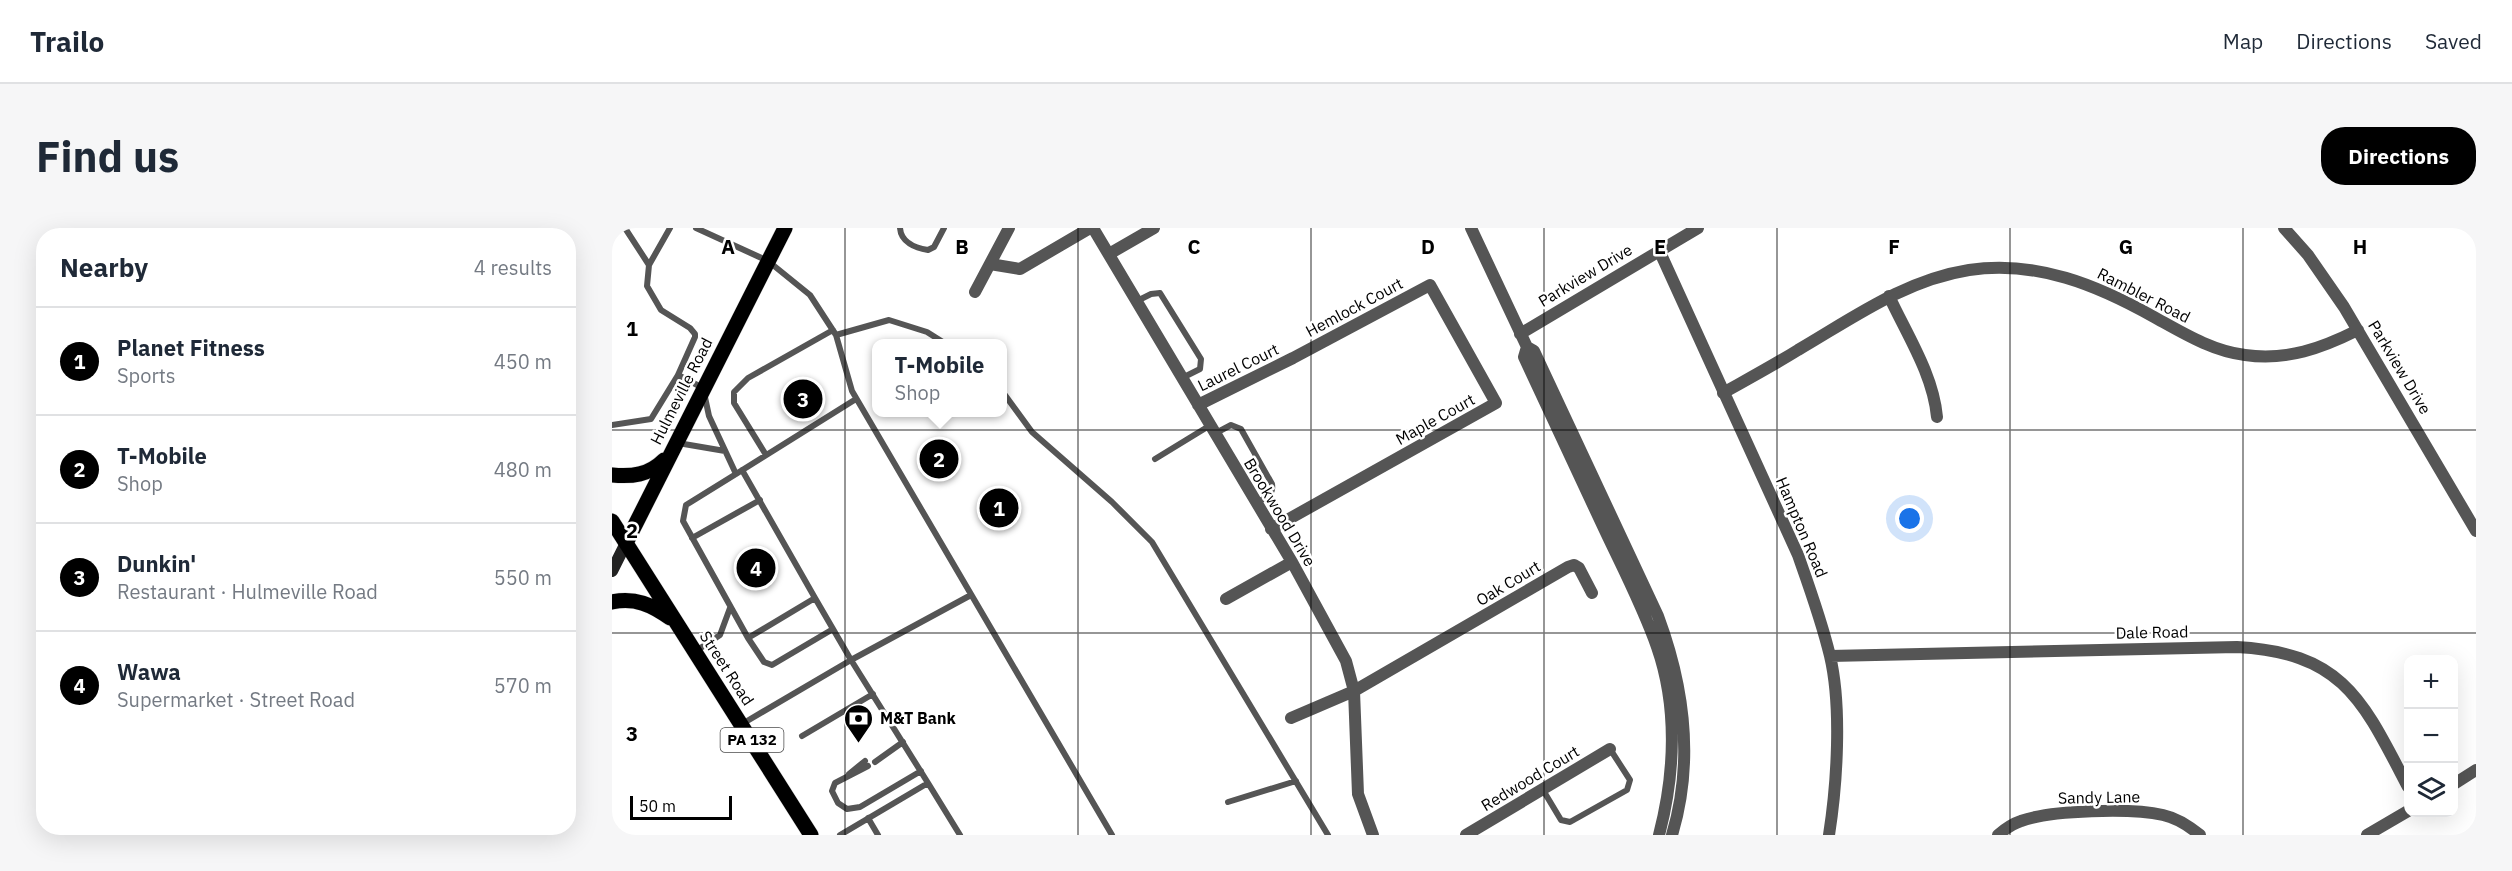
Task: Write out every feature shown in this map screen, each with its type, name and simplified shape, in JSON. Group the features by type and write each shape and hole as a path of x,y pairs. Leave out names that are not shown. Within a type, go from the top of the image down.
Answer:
{"main road":[{"name":"Hulmeville Road","path":"612,571 672,447 785,228"},
{"path":"612,475 628,477 640,475 662,463 672,447"},
{"name":"Street Road","path":"612,521 811,835"},
{"path":"612,602 624,599 642,602 675,621"}],"street":[{"path":"975,292 1009,228"},
{"path":"990,264 1020,269 1091,228"},
{"name":"Brookwood Drive","path":"1091,228 1109,254 1292,562 1346,661 1354,690 1358,794 1373,835"},
{"path":"1109,254 1154,228"},
{"path":"1471,228 1520,334 1527,347 1534,351 1658,616 1671,650 1682,704 1684,739 1680,800 1672,835"},
{"name":"Parkview Drive","path":"1520,334 1698,228"},
{"name":"Parkview Drive","path":"2284,228 2308,255 2358,330 2476,531"},
{"name":"Hampton Road","path":"1659,250 1798,555 1830,656 1835,703 1836,772 1829,835"},
{"name":"Rambler Road","path":"1723,393 1888,296 1913,284 1971,270 2012,268 2036,270 2082,282 2121,298 2191,337 2230,353 2262,356 2307,352 2358,330"},
{"name":"Hemlock Court","path":"1293,358 1430,285"},
{"name":"Maple Court","path":"1271,529 1496,403 1430,285"},
{"path":"1888,296 1932,390 1937,417"},
{"path":"1527,347 1524,357 1643,612 1661,664 1669,700 1671,766 1659,835"},
{"name":"Laurel Court","path":"1197,405 1293,358"},
{"path":"1226,599 1292,562"},
{"name":"Oak Court","path":"1354,690 1429,649 1568,567 1574,565 1579,568 1592,593"},
{"name":"Dale Road","path":"1830,656 2237,647 2282,652 2313,663 2345,685 2371,720 2404,778"},
{"path":"1291,718 1354,690"},
{"name":"Redwood Court","path":"1466,835 1610,748"},
{"path":"2458,781 2476,770"},
{"name":"Sandy Lane","path":"1998,835 2020,821 2037,816 2108,812 2165,815 2189,826 2199,835"},
{"path":"2367,835 2404,814"}],"lane":[{"path":"625,228 649,265"},
{"path":"612,425 651,419 678,375 695,334 657,305 647,286 649,265 670,228"},
{"path":"696,228 768,261 810,295 834,332 856,399 1112,835"},
{"path":"900,228 902,237 908,243 928,250 934,247 944,228"},
{"path":"1137,301 1151,294 1160,293 1201,359 1200,369 1182,378"},
{"path":"766,455 734,403 734,392 748,378 834,332 889,320 927,332 938,339"},
{"path":"678,375 704,388 709,416 725,451 760,500 851,660 960,835"},
{"path":"1007,398 1032,432 1112,502 1152,542 1328,835"},
{"path":"833,629 772,665 764,662 730,609 683,522 686,505 856,399"},
{"path":"1155,459 1212,430 1231,425 1241,429 1272,484 1271,495 1256,503"},
{"path":"672,447 725,451"},
{"path":"692,538 760,500"},
{"path":"742,724 851,660 971,595"},
{"path":"748,638 815,598"},
{"path":"695,652 720,635 730,609"},
{"path":"802,736 873,694"},
{"path":"874,759 903,742"},
{"path":"1543,790 1561,820 1570,822 1627,790 1630,780 1610,748"},
{"path":"866,764 835,783 832,791 838,803 847,809 860,807 921,771"},
{"path":"1228,802 1296,781"},
{"path":"840,835 928,783"},
{"path":"868,818 878,835"}],"place":[{"name":"Dunkin'","path":"803,399"},
{"name":"T-Mobile","path":"939,459"},
{"name":"Planet Fitness","path":"999,508"},
{"name":"Wawa","path":"756,568"},
{"name":"M&T Bank","path":"859,744"}]}
